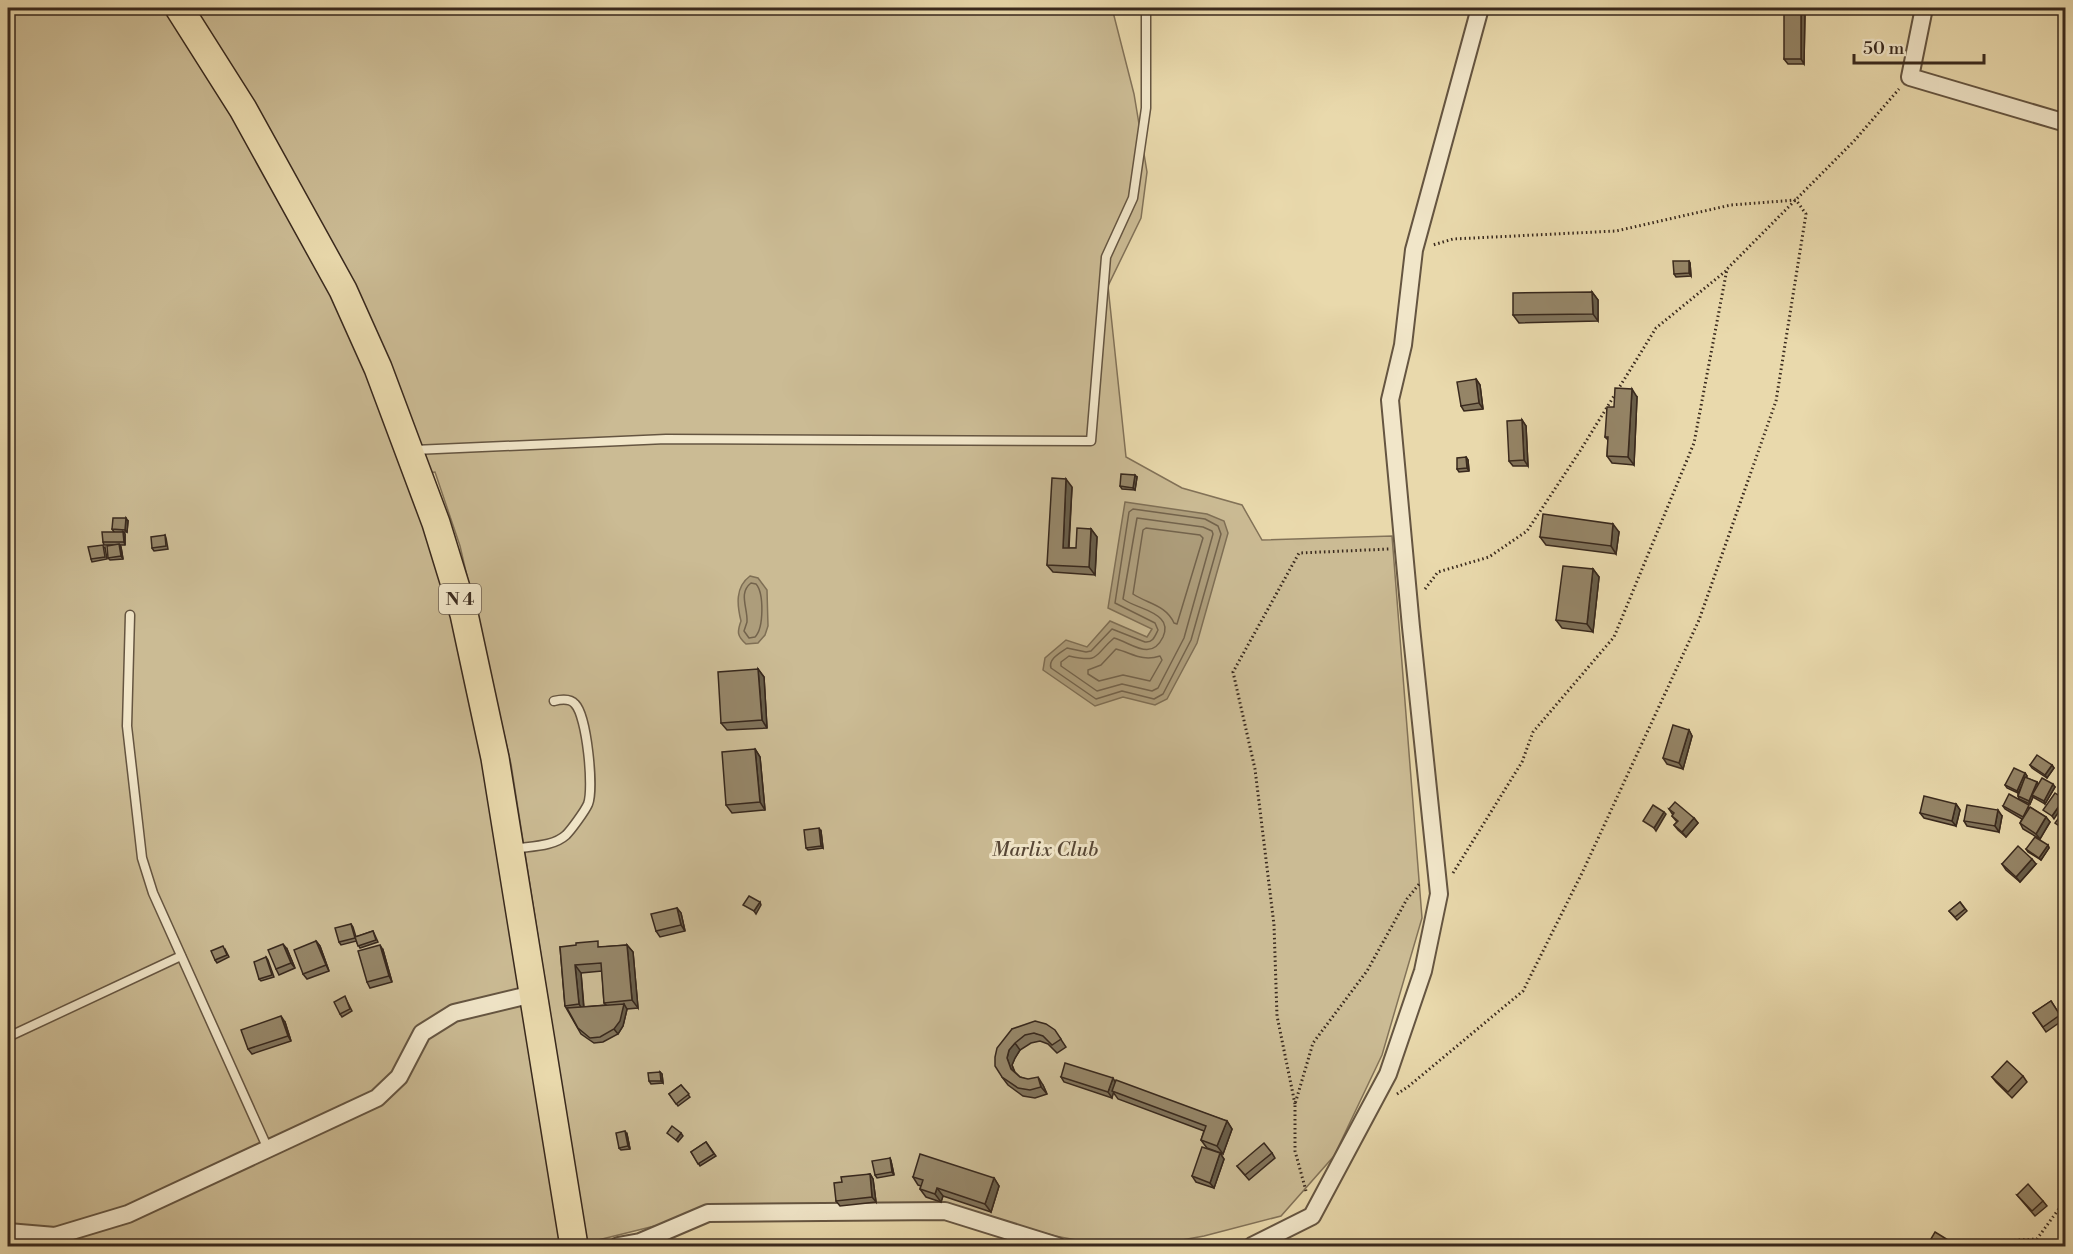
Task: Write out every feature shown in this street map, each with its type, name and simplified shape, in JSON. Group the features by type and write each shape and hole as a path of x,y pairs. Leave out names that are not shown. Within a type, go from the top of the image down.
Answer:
{"main road":[{"name":"N 4","path":"178,8 243,109 343,290 378,368 436,523 464,614 495,758 574,1246"}],"street":[{"path":"1252,1246 1312,1216 1388,1074 1423,971 1439,894 1390,400 1404,345 1414,250 1480,8"},
{"path":"1924,8 1910,77 2066,123"},
{"path":"8,1232 55,1236 128,1214 377,1098 399,1077 422,1033 454,1013 533,994"},
{"path":"618,1246 640,1242 708,1213 933,1211 945,1211 1057,1246"}],"lane":[{"path":"410,450 666,439 1091,441 1106,256 1133,198 1146,108 1146,8"},
{"path":"130,615 127,726 142,858 153,893 268,1149"},
{"path":"510,849 549,844 566,835 588,804 591,779 582,716 575,703 564,699 554,701"},
{"path":"8,1038 181,956"}],"path":[{"path":"1409,609 1438,572 1489,557 1527,531 1580,451 1656,328 1728,269 1854,141 1910,77"},
{"path":"1414,250 1453,239 1616,231 1731,205 1796,200"},
{"path":"1367,1112 1410,1086 1523,991 1583,871 1699,620 1776,401 1806,214 1796,200"},
{"path":"1439,894 1522,762 1533,732 1614,637 1694,443 1728,269"},
{"path":"1312,1216 1295,1151 1295,1104 1277,1016 1274,926 1255,769 1233,672 1299,553 1403,548"},
{"path":"1295,1104 1313,1043 1367,971 1407,899 1436,863"},
{"path":"1997,1246 2016,1240 2037,1239 2058,1210 2066,1203"}],"green space":[{"name":"Marlix Club","path":"8,8 1112,8 1134,94 1147,172 1141,218 1108,286 1126,457 1182,488 1242,505 1262,540 1392,536 1422,918 1382,1055 1334,1156 1281,1216 1204,1236 1149,1246 1108,1246 1055,1236 950,1206 735,1206 586,1243 511,764 460,546 435,472 419,474 477,674 574,1246 8,1246"}],"water":[{"path":"1125,502 1207,514 1224,521 1228,533 1197,643 1167,699 1155,705 1123,697 1095,706 1043,670 1045,658 1066,640 1087,647 1110,621 1147,637 1152,629 1108,608"},
{"path":"750,576 758,578 767,590 768,626 765,635 758,643 746,644 739,634 741,621 738,597 742,585"}],"building":[{"path":"1784,8 1801,8 1801,59 1784,59"},
{"path":"1673,261 1689,261 1689,273 1674,274"},
{"path":"1592,292 1593,314 1513,315 1513,293"},
{"path":"1476,379 1479,403 1461,406 1457,382"},
{"path":"1615,388 1632,389 1628,457 1607,456 1608,437 1605,437 1607,407 1614,407"},
{"path":"1522,420 1524,460 1509,461 1507,421"},
{"path":"1466,457 1467,468 1457,469 1457,458"},
{"path":"1121,474 1135,475 1133,488 1120,486"},
{"path":"1052,478 1066,479 1063,548 1076,548 1077,528 1091,529 1089,567 1047,565"},
{"path":"1543,514 1613,524 1611,546 1540,537"},
{"path":"113,518 126,518 125,530 112,529"},
{"path":"102,532 123,532 124,542 103,542"},
{"path":"165,535 166,546 152,548 151,537"},
{"path":"119,544 121,556 108,558 107,546"},
{"path":"103,545 105,557 91,559 88,547"},
{"path":"1563,566 1593,569 1587,624 1556,620"},
{"path":"758,669 762,720 721,723 718,672"},
{"path":"1673,725 1689,730 1679,763 1663,758"},
{"path":"755,749 760,802 726,805 722,752"},
{"path":"2037,755 2052,765 2045,775 2030,765"},
{"path":"2014,768 2025,773 2017,791 2005,785"},
{"path":"2025,777 2037,782 2029,801 2018,796"},
{"path":"2042,778 2053,784 2044,801 2032,795"},
{"path":"2055,793 2064,799 2052,816 2043,810"},
{"path":"2009,794 2029,805 2023,817 2003,806"},
{"path":"1924,796 1956,804 1952,821 1920,813"},
{"path":"1675,802 1694,818 1682,832 1674,825 1678,821 1669,809"},
{"path":"1653,805 1664,812 1654,828 1643,821"},
{"path":"1967,805 1998,810 1995,826 1964,821"},
{"path":"2030,807 2046,817 2036,834 2020,823"},
{"path":"2066,808 2066,829 2065,830 2055,823"},
{"path":"819,828 821,846 806,848 804,830"},
{"path":"2035,837 2048,845 2039,858 2026,849"},
{"path":"2018,846 2032,859 2016,877 2002,864"},
{"path":"749,896 760,902 754,911 743,905"},
{"path":"1960,902 1965,909 1955,917 1949,911"},
{"path":"677,908 681,925 656,931 651,914"},
{"path":"351,924 355,938 339,942 335,928"},
{"path":"373,931 376,940 358,946 355,937"},
{"path":"316,941 326,965 303,974 294,950"},
{"path":"598,941 598,947 627,945 632,1000 604,1003 601,963 575,965 579,1004 565,1006 560,947"},
{"path":"283,944 291,963 276,969 268,950"},
{"path":"380,945 389,976 367,982 358,951"},
{"path":"223,946 227,955 215,960 211,951"},
{"path":"266,957 272,975 259,979 254,962"},
{"path":"345,996 350,1009 340,1014 334,1002"},
{"path":"2051,1001 2060,1015 2043,1027 2033,1013"},
{"path":"624,1004 620,1021 614,1029 600,1037 590,1038 578,1028 567,1008"},
{"path":"281,1016 288,1036 248,1049 241,1030"},
{"path":"1035,1021 1055,1030 1061,1039 1052,1045 1043,1036 1034,1033 1025,1035 1009,1050 1007,1058 1011,1069 1020,1077 1028,1079 1038,1077 1041,1087 1030,1090 1018,1088 1002,1077 995,1066 995,1057 997,1048 1012,1029"},
{"path":"2007,1061 2023,1076 2008,1092 1992,1077"},
{"path":"1065,1063 1113,1078 1108,1092 1061,1077"},
{"path":"660,1072 661,1081 649,1081 648,1073"},
{"path":"1116,1080 1227,1121 1217,1146 1201,1140 1206,1126 1112,1091"},
{"path":"681,1085 689,1094 676,1104 669,1094"},
{"path":"672,1126 681,1133 676,1140 667,1133"},
{"path":"625,1131 628,1146 619,1148 616,1133"},
{"path":"706,1142 714,1154 698,1164 691,1152"},
{"path":"1264,1143 1272,1153 1245,1175 1237,1166"},
{"path":"1202,1147 1220,1153 1210,1183 1192,1176"},
{"path":"920,1154 994,1178 985,1204 937,1188 935,1194 920,1189 923,1180 913,1177"},
{"path":"890,1158 892,1172 875,1175 872,1161"},
{"path":"870,1174 872,1197 836,1201 834,1183 842,1182 841,1177"},
{"path":"2028,1184 2043,1201 2032,1211 2017,1195"},
{"path":"1935,1232 1953,1243 1951,1246 1928,1244"}]}
